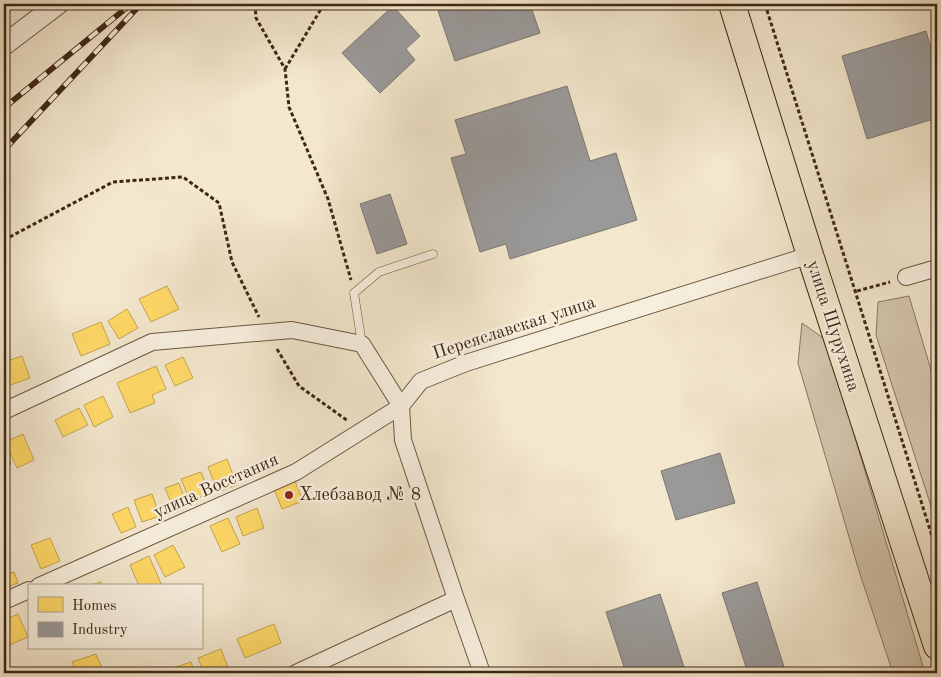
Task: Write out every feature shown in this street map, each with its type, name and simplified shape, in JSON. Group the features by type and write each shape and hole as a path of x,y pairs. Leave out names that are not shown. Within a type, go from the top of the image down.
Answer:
{"highway":[{"name":"улица Шурухина","path":"732,4 810,255 937,646"}],"street":[{"path":"4,45 58,4"},
{"name":"Переяславская улица","path":"401,406 422,381 466,363 810,255"},
{"path":"906,277 937,268"},
{"path":"4,411 152,342 292,330 362,344 401,406 403,440 482,673"},
{"name":"улица Восстания","path":"44,584 296,472 401,406"},
{"path":"4,601 28,590"},
{"path":"296,673 456,599"}],"lane":[{"path":"362,344 354,293 379,272 433,254"}],"path":[{"path":"255,4 256,18 285,68 289,107 328,199 354,293"},
{"path":"285,68 324,4"},
{"path":"765,4 857,291 937,552"},
{"path":"4,240 114,182 183,177 219,203 232,262 267,332 299,386 362,432"},
{"path":"857,291 906,277"}],"shaded area":[{"path":"909,296 937,390 937,525 876,335 878,302"},
{"path":"802,323 826,340 925,673 893,673 859,571 798,363"}],"building: Homes":[{"path":"167,286 179,309 151,322 139,299"},
{"path":"127,309 138,328 119,339 108,321"},
{"path":"101,322 110,344 81,356 72,334"},
{"path":"22,356 30,378 8,386 4,374 4,362"},
{"path":"183,357 193,378 175,386 165,365"},
{"path":"156,366 166,389 152,395 155,403 130,413 117,383"},
{"path":"103,396 113,417 94,427 84,405"},
{"path":"79,408 88,425 63,437 55,420"},
{"path":"23,434 34,460 17,468 5,442"},
{"path":"4,445 11,464 4,467"},
{"path":"227,459 237,485 218,492 208,467"},
{"path":"201,472 210,493 190,501 181,479"},
{"name":"Хлебзавод № 8","path":"295,481 303,501 282,509 274,489"},
{"path":"179,483 187,505 174,510 165,488"},
{"path":"152,494 160,516 142,522 134,500"},
{"path":"128,507 136,527 121,533 112,514"},
{"path":"257,508 264,528 243,536 236,517"},
{"path":"228,518 240,544 222,552 210,526"},
{"path":"50,538 60,561 41,569 31,545"},
{"path":"173,545 185,567 165,577 154,555"},
{"path":"149,556 161,584 138,584 130,565"},
{"path":"14,572 18,583 4,588 4,575"},
{"path":"18,614 28,637 5,647 4,620"},
{"path":"274,624 281,643 245,658 237,639"},
{"path":"221,649 230,673 204,673 198,658"},
{"path":"96,654 104,673 77,673 72,662"},
{"path":"191,662 195,673 168,673 167,670"}],"building: Industry":[{"path":"459,4 530,4 540,33 455,61 438,11"},
{"path":"393,6 420,36 406,49 415,60 380,93 342,53"},
{"path":"926,31 937,69 937,118 867,139 842,56"},
{"path":"567,86 590,161 616,153 637,220 510,259 506,244 480,252 451,158 466,154 455,120"},
{"path":"390,194 407,244 377,254 360,204"},
{"path":"720,453 735,503 676,520 661,471"},
{"path":"757,582 786,673 748,673 722,593"},
{"path":"660,594 686,673 626,673 606,612"}],"railway":[{"path":"4,108 131,4"},
{"path":"4,150 141,4"}],"place":[{"name":"Хлебзавод № 8","path":"289,495"}]}
